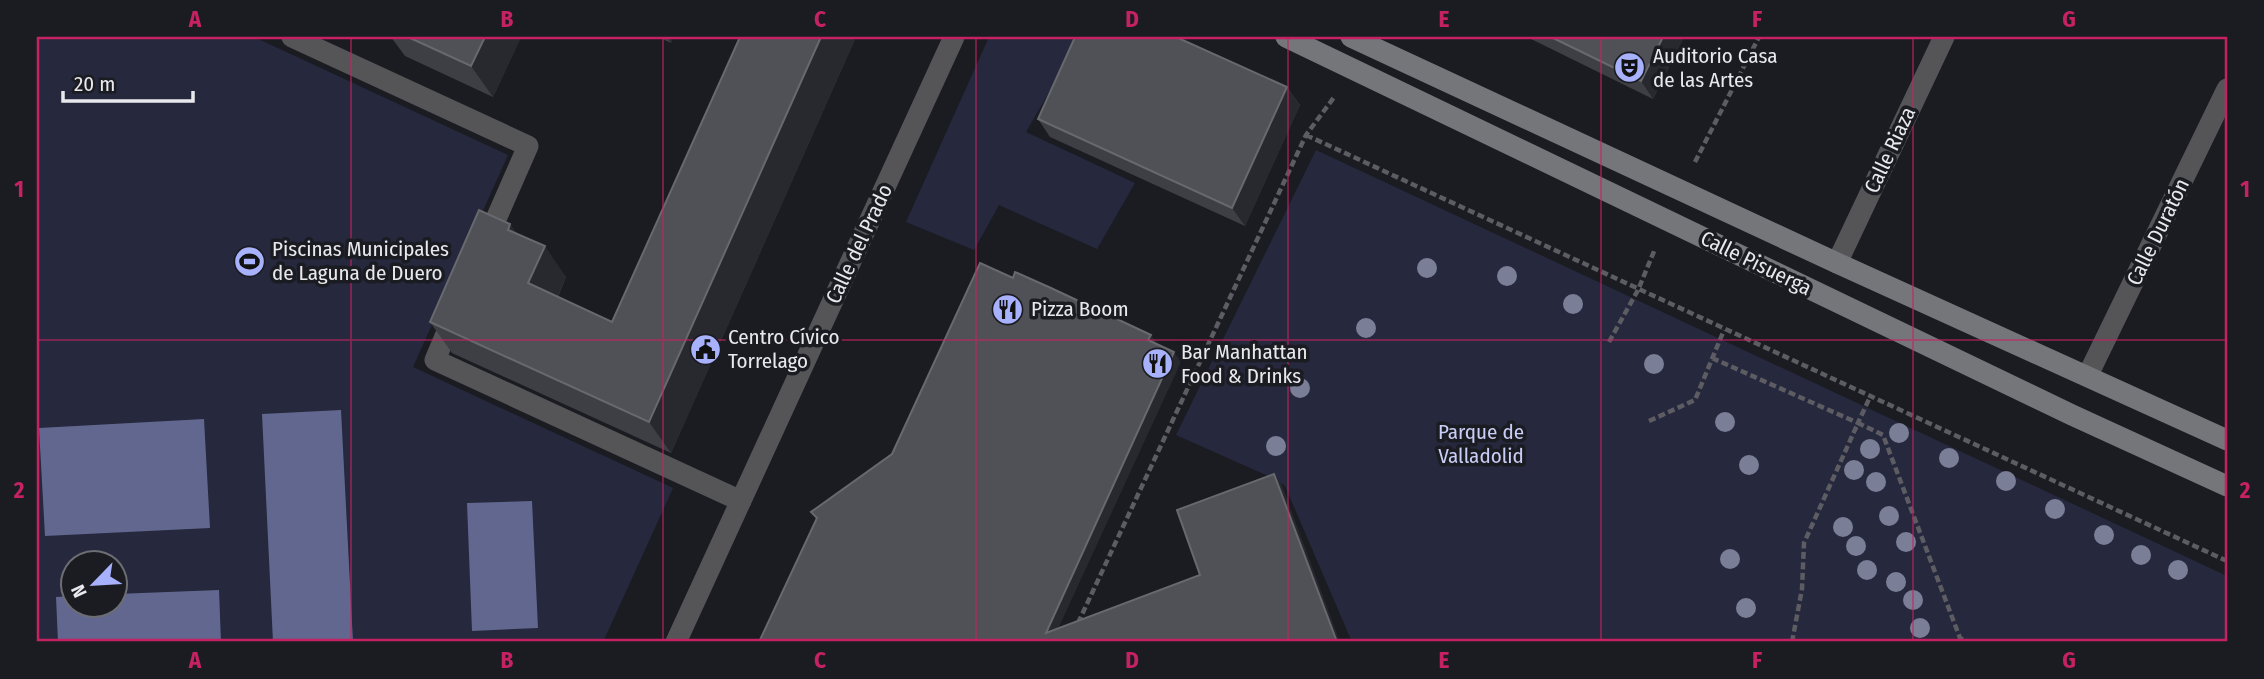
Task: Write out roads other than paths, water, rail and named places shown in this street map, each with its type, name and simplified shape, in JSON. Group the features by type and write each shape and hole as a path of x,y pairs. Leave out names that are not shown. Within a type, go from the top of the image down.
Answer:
{"street":[{"path":"292,37 528,146 478,259"},
{"name":"Calle del Prado","path":"676,642 954,37"},
{"name":"Calle Pisuerga","path":"1286,37 2047,404 2227,486"},
{"name":"Calle Pisuerga","path":"1351,37 1837,263 2227,440"},
{"name":"Calle Riaza","path":"1837,263 1944,37"},
{"name":"Calle Duratón","path":"2088,375 2227,89"},
{"path":"462,297 435,360 741,501"}],"place":[{"name":"Auditorio Casa de las Artes","path":"1630,68"},
{"name":"Piscinas Municipales de Laguna de Duero","path":"249,261"},
{"name":"Pizza Boom","path":"1008,309"},
{"name":"Centro Cívico Torrelago","path":"705,349"},
{"name":"Bar Manhattan Food & Drinks","path":"1158,364"}],"park label":[{"name":"Parque de Valladolid","path":"1481,444"}]}
